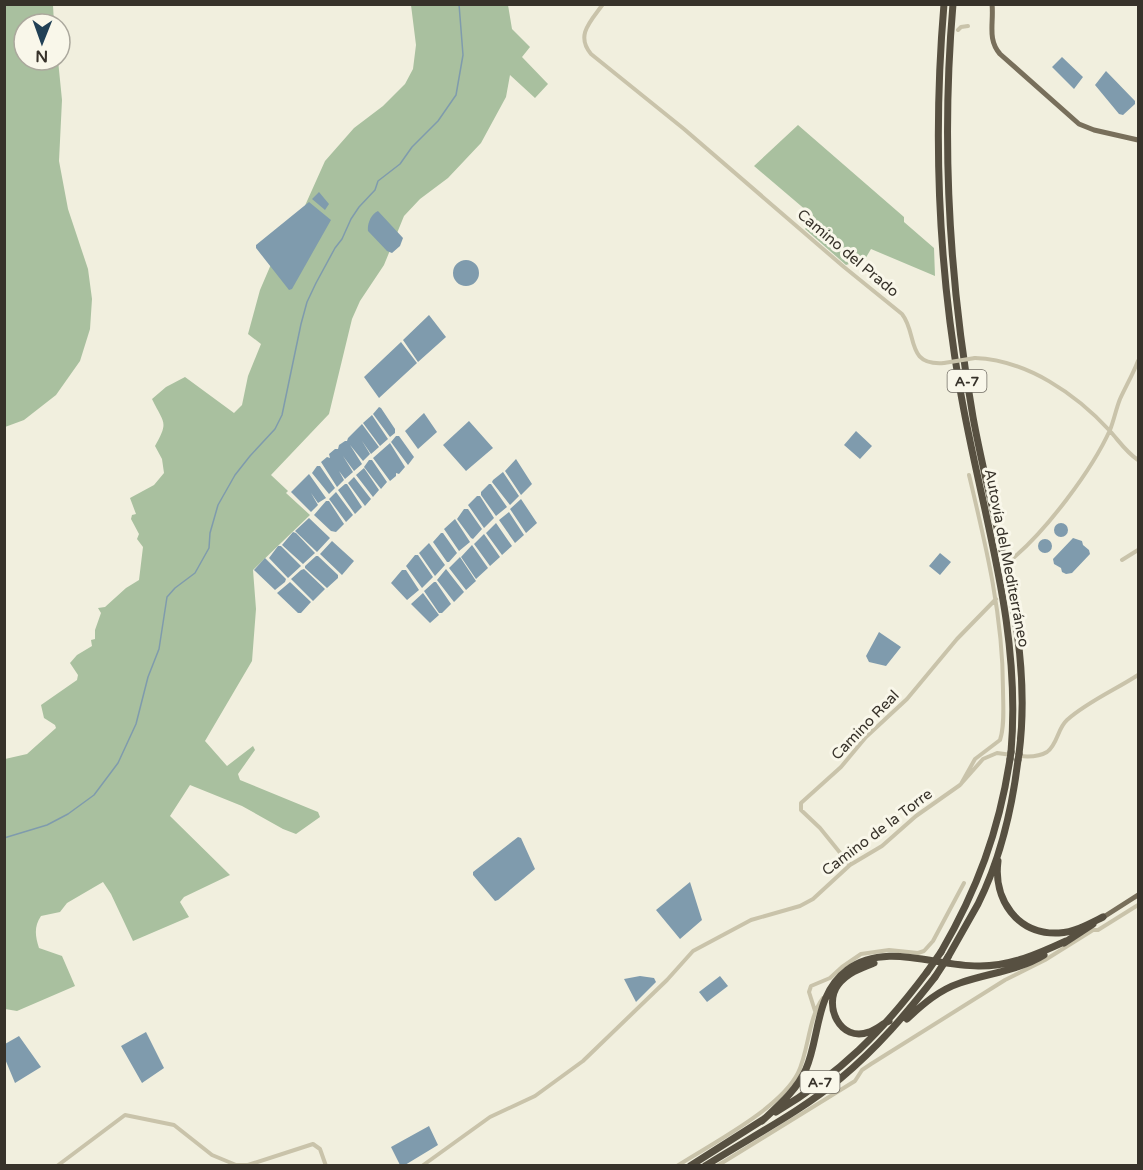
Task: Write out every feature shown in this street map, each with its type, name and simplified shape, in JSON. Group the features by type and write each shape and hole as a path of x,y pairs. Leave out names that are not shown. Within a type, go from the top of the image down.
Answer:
{"highway":[{"name":"Autovía del Mediterráneo","path":"690,1166 842,1066 889,1021 941,952 967,905 985,865 1015,756 1014,697 1008,623 960,391 950,330 943,261 938,142 944,4"},
{"name":"Autovía del Mediterráneo","path":"705,1166 838,1080 891,1032 935,977 978,902 999,849 1011,802 1022,684 1016,619 966,375 950,248 946,128 953,4"},
{"path":"999,849 997,878 1001,897 1012,915 1026,925 1042,932 1056,933 1076,929 1103,917"},
{"path":"762,1120 783,1101 806,1069 818,1009 834,983 848,970 863,962 882,957 902,956 962,965 998,965 1022,960 1093,927"},
{"path":"891,1032 940,992 975,978 1020,967 1047,954 1066,941"},
{"path":"889,1021 868,1033 861,1034 841,1027 832,1006 834,991 840,982 861,968 876,962 907,961 960,970 987,971 1020,965 1047,954"}],"main road":[{"path":"992,4 991,35 995,49 1000,54 1079,124 1094,130 1138,140"},
{"path":"1093,927 1103,917 1138,895"}],"street":[{"name":"Camino del Prado","path":"603,4 584,36 584,46 591,54 902,314 908,324 912,345 919,355 930,362 944,363 975,358 989,359 1027,370 1073,396 1138,460"},
{"path":"958,30 961,27 968,27"},
{"path":"1012,559 1022,552 1063,504 1092,463 1109,431 1138,361"},
{"path":"960,785 975,759 1002,736 1003,657 996,599 969,475"},
{"path":"1122,560 1138,550"},
{"name":"Camino Real","path":"850,865 820,828 801,810 801,802 841,767 866,737 907,699 957,639 996,599"},
{"name":"Camino de la Torre","path":"422,1166 490,1117 535,1096 583,1061 667,980 693,951 751,920 800,906 813,898 850,865 882,846 916,816 960,785 978,764 997,753 1029,757 1046,752 1052,747 1061,727 1069,718 1081,708 1138,675"},
{"path":"818,1009 809,992 811,986 830,978 842,966 861,954 889,950 924,951 933,940 964,883"},
{"path":"717,1166 855,1081 862,1070 1005,980 1045,960 1093,927 1103,927 1138,908"},
{"path":"812,999 824,998"},
{"path":"812,999 818,1009"},
{"path":"677,1166 752,1118 787,1089 800,1070 815,1024"},
{"path":"57,1166 125,1115 174,1125 212,1155 236,1165 248,1165 309,1145 318,1146 326,1166"}],"green space":[{"path":"5,4 53,5 53,12 12,12 12,72 59,72 62,100 59,161 68,209 88,269 92,299 90,329 80,361 56,395 24,420 5,427"},
{"path":"411,5 508,5 512,29 530,47 522,57 548,84 535,98 510,75 506,97 481,143 448,178 420,199 404,216 384,265 360,301 352,319 329,414 271,475 288,491 286,493 310,515 253,570 256,609 252,661 205,741 227,766 253,746 255,750 238,774 240,780 318,812 320,817 296,834 242,806 190,785 170,816 230,875 184,897 180,902 189,917 133,941 103,882 67,903 60,912 41,916 36,931 39,948 62,956 75,986 17,1011 5,1009 5,759 27,754 56,728 44,718 41,705 77,680 78,675 70,663 77,655 92,646 91,640 95,639 95,630 101,613 98,608 105,607 126,588 139,580 143,547 137,539 139,534 131,519 132,515 136,514 130,498 154,485 164,473 162,459 155,446 162,432 163,422 152,399 166,387 185,377 234,413 242,405 248,376 261,344 248,334 260,290 275,255 299,219 325,161 354,128 383,106 405,84 413,69 416,45"},
{"path":"798,125 904,217 904,222 934,248 935,276 871,249 861,266 852,263 846,265 805,229 814,217 754,166"}],"water":[{"path":"1062,57 1083,77 1074,89 1052,67"},
{"path":"1106,71 1135,101 1135,104 1123,115 1119,114 1095,85"},
{"path":"319,192 329,204 325,210 312,199"},
{"path":"309,202 331,220 292,289 289,290 256,245"},
{"path":"378,211 403,238 400,246 392,253 387,251 368,231 373,214"},
{"path":"466,260 475,264 479,273 475,282 466,286 457,282 453,273 457,264"},
{"path":"429,315 446,337 418,362 403,340"},
{"path":"401,342 417,363 379,398 364,377"},
{"path":"379,407 395,429 395,433 390,437 373,414"},
{"path":"424,413 437,432 418,449 405,431"},
{"path":"372,415 388,439 380,446 363,423"},
{"path":"469,421 493,448 466,471 443,445"},
{"path":"362,424 379,447 371,454 362,441 370,454 363,461 350,445 362,464 354,471 343,456 353,472 345,479 339,471 344,480 337,487 321,462 327,457 330,458 329,454 347,441"},
{"path":"856,431 872,446 860,459 844,445"},
{"path":"399,436 414,457 408,465 391,442"},
{"path":"390,443 405,467 390,481 373,458"},
{"path":"516,459 532,484 521,495 505,471"},
{"path":"369,460 372,460 387,482 381,489 364,467"},
{"path":"317,466 320,466 335,488 329,494 312,473"},
{"path":"364,468 379,490 373,497 356,475"},
{"path":"503,472 519,496 510,505 492,482"},
{"path":"309,474 326,498 318,503 311,493 318,505 311,512 291,492"},
{"path":"354,477 371,499 365,506 348,483"},
{"path":"345,484 362,507 355,514 338,490"},
{"path":"489,484 507,507 496,516 481,495"},
{"path":"336,492 353,515 346,522 329,499"},
{"path":"480,496 494,518 484,528 468,505"},
{"path":"521,499 537,523 526,533 510,509"},
{"path":"326,501 329,501 344,524 336,532 331,531 314,515"},
{"path":"464,509 468,509 482,529 473,539 457,519"},
{"path":"509,512 524,535 515,543 499,520"},
{"path":"309,518 330,538 317,552 295,531"},
{"path":"455,519 470,542 459,551 444,529"},
{"path":"496,523 512,546 502,555 486,533"},
{"path":"1061,523 1066,525 1068,530 1066,535 1061,537 1056,535 1054,530 1056,525"},
{"path":"293,532 315,553 303,564 282,545"},
{"path":"441,533 457,553 449,562 433,542"},
{"path":"484,534 500,557 490,566 474,544"},
{"path":"1073,538 1082,541 1090,554 1072,573 1066,574 1054,564 1053,559"},
{"path":"1045,539 1050,541 1052,546 1050,551 1045,553 1040,551 1038,546 1040,541"},
{"path":"332,541 354,561 342,575 320,554"},
{"path":"429,543 445,565 435,576 419,553"},
{"path":"472,545 488,568 476,579 461,557"},
{"path":"278,546 281,546 301,566 288,578 269,558"},
{"path":"940,553 951,562 940,575 929,566"},
{"path":"415,555 418,555 433,577 422,588 406,566"},
{"path":"316,556 338,575 338,578 327,588 305,568"},
{"path":"460,557 476,581 466,590 449,568"},
{"path":"265,558 286,579 275,590 254,570"},
{"path":"304,569 325,589 313,601 291,579"},
{"path":"446,569 464,592 454,602 437,580"},
{"path":"402,570 406,570 419,590 407,600 391,583"},
{"path":"290,582 311,602 301,613 298,613 277,593"},
{"path":"434,582 451,604 442,613 439,613 424,591"},
{"path":"423,593 439,615 430,623 411,604"},
{"path":"879,632 901,647 886,666 869,662 866,656"},
{"path":"518,837 521,838 535,869 495,901 473,875 473,872"},
{"path":"690,882 702,920 680,939 656,910"},
{"path":"640,976 654,978 656,982 636,1002 624,979"},
{"path":"720,976 728,986 707,1002 699,992"},
{"path":"146,1032 164,1068 142,1083 121,1046"},
{"path":"19,1036 41,1067 15,1083 5,1059 5,1044"},
{"path":"429,1126 438,1145 405,1165 400,1165 391,1147"}],"waterway":[{"path":"4,838 47,825 68,814 94,795 118,763 136,724 148,677 159,649 167,597 195,573 209,548 210,533 218,505 235,475 275,429 282,415 301,324 307,302 316,283 351,219 375,190 378,181 400,164 412,147 438,121 456,95 463,55 459,4"}]}
